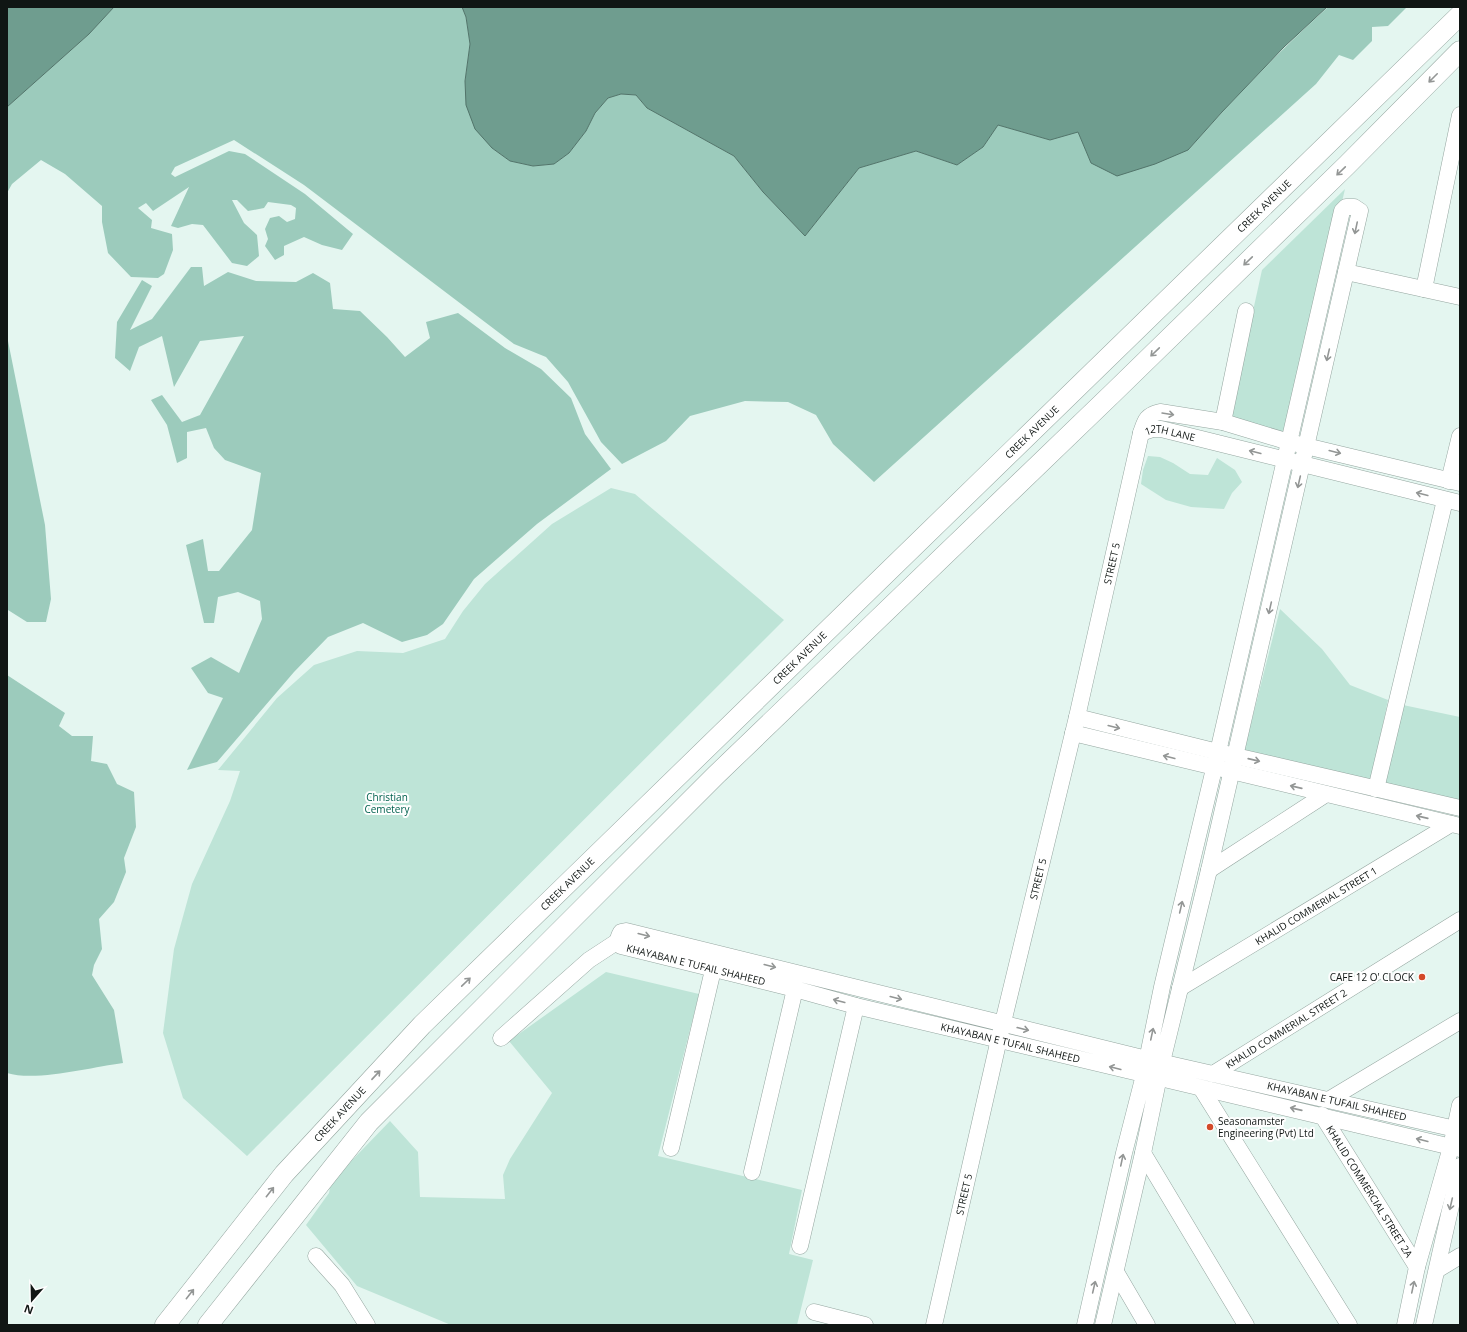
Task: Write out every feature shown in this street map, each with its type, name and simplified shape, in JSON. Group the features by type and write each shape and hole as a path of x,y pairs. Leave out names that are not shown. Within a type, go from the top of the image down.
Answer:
{"main road":[{"name":"CREEK AVENUE","path":"166,1325 284,1174 422,1025 1460,15"},
{"path":"208,1325 369,1122 716,775 1143,364 1347,165 1460,51"}],"street":[{"path":"1424,289 1460,115"},
{"path":"1085,1325 1124,1153 1180,988 1209,870 1360,211 1357,208 1350,206 1346,207 1342,211 1218,752 1162,988 1155,1060"},
{"path":"1346,272 1460,296"},
{"path":"1223,422 1246,311"},
{"name":"12TH LANE","path":"1141,433 1145,420 1152,414 1160,412 1223,422 1289,442 1455,482"},
{"name":"12TH LANE","path":"1141,433 1153,429 1161,429 1452,501"},
{"name":"STREET 5","path":"934,1325 1001,1032 1073,733 1141,433"},
{"path":"1455,482 1460,436"},
{"path":"1376,789 1452,501"},
{"path":"1076,718 1460,808"},
{"path":"1073,733 1455,825"},
{"path":"1209,870 1326,794"},
{"name":"KHALID COMMERIAL STREET 1","path":"1180,988 1455,825"},
{"name":"KHALID COMMERIAL STREET 2","path":"1213,1074 1460,920"},
{"name":"KHAYABAN E TUFAIL SHAHEED","path":"1456,1148 1322,1115 1151,1077 1001,1032 626,931 621,932 618,941 621,946 713,970 795,989 856,1006 1001,1032 1155,1060 1457,1129"},
{"path":"501,1038 589,960 618,941"},
{"path":"671,1148 713,970"},
{"path":"752,1172 795,989"},
{"path":"800,1246 856,1006"},
{"path":"1330,1099 1460,1021"},
{"path":"1103,1325 1143,1153 1151,1077"},
{"path":"1201,1088 1349,1325"},
{"path":"1405,1325 1417,1267 1456,1148 1460,1105"},
{"name":"KHALID COMMERCIAL STREET 2A","path":"1322,1115 1417,1267"},
{"path":"1143,1153 1246,1325"},
{"path":"1424,1325 1460,1166"},
{"path":"316,1256 342,1285 367,1325"},
{"path":"1437,1270 1460,1256"},
{"path":"1116,1272 1147,1325"},
{"path":"814,1312 861,1325"}],"green space":[{"path":"1345,189 1287,435 1229,420 1262,270"},
{"path":"1148,456 1160,457 1190,474 1208,475 1217,458 1235,470 1242,482 1232,493 1224,509 1191,507 1166,500 1141,484 1143,470"},
{"name":"Christian Cemetery","path":"611,488 635,494 784,620 247,1156 183,1098 163,1033 174,949 192,884 230,801 240,771 218,770 277,698 314,665 357,651 403,653 445,639 463,611 485,584 552,524"},
{"path":"1280,609 1322,649 1350,685 1388,700 1371,781 1244,751"},
{"path":"1403,705 1460,717 1460,801 1384,784"},
{"path":"606,972 699,994 658,1156 802,1190 789,1254 813,1260 797,1325 451,1325 357,1286 306,1225 329,1193 331,1182 390,1121 418,1152 420,1197 505,1199 503,1175 510,1159 552,1093 509,1041"}],"shaded area":[{"path":"7,7 114,7 89,34 7,107"},
{"path":"114,7 462,7 466,17 470,44 465,81 492,148 510,161 533,166 554,164 569,153 586,131 595,113 608,98 621,94 636,95 647,108 734,156 763,192 805,236 859,168 916,151 957,165 983,147 998,125 1050,140 1078,131 1091,163 1188,150 1221,113 1291,41 1328,7 1407,7 1388,26 1372,27 1372,41 1353,60 1339,55 1316,84 874,482 833,444 816,415 788,402 745,401 690,416 666,441 622,464 601,442 568,382 546,357 514,344 304,185 234,140 175,167 171,174 175,177 229,151 245,154 305,194 353,234 342,250 322,245 304,237 284,246 284,255 275,260 265,246 268,239 265,229 270,218 279,216 287,222 295,219 296,208 291,205 268,202 264,208 248,211 237,200 232,200 244,223 257,235 259,256 247,266 232,263 203,225 192,224 178,228 171,226 189,187 153,211 146,203 138,208 152,220 151,228 172,234 173,250 164,274 158,278 131,277 108,253 102,222 102,206 65,174 41,160 12,184 7,193 7,107 89,34"},
{"path":"462,7 1327,7 1284,47 1188,150 1155,164 1117,176 1091,163 1078,132 1050,140 998,125 983,147 957,165 916,151 859,168 805,236 763,192 734,156 647,108 636,95 621,94 608,98 595,113 586,131 569,153 554,164 533,166 510,161 492,148 475,129 466,105 465,81 470,44 466,17"},
{"path":"191,267 202,267 204,286 228,272 256,281 296,282 313,273 330,283 333,309 360,311 405,357 430,338 426,322 458,313 505,348 541,369 571,398 585,434 611,469 537,524 474,579 443,624 427,635 402,642 363,623 328,637 294,672 217,762 187,770 223,698 208,693 191,668 211,657 239,673 262,619 260,601 238,592 218,597 214,623 204,623 186,545 203,539 208,571 219,571 252,530 261,473 225,460 214,448 206,428 187,432 187,458 177,463 167,425 151,400 162,395 182,422 200,415 244,336 200,341 174,387 162,336 139,347 130,371 115,358 117,322 142,280 152,286 130,330 152,319"},
{"path":"7,336 45,525 51,599 46,622 27,622 8,610 7,612"},
{"path":"7,675 65,713 59,726 72,736 93,736 91,761 107,764 117,784 134,792 136,827 124,858 126,872 114,902 99,919 102,949 94,965 92,975 114,1010 123,1063 48,1075 33,1076 7,1073"}],"place":[{"name":"CAFE 12 O' CLOCK","path":"1422,977"},
{"name":"Seasonamster Engineering (Pvt) Ltd","path":"1210,1127"}]}
